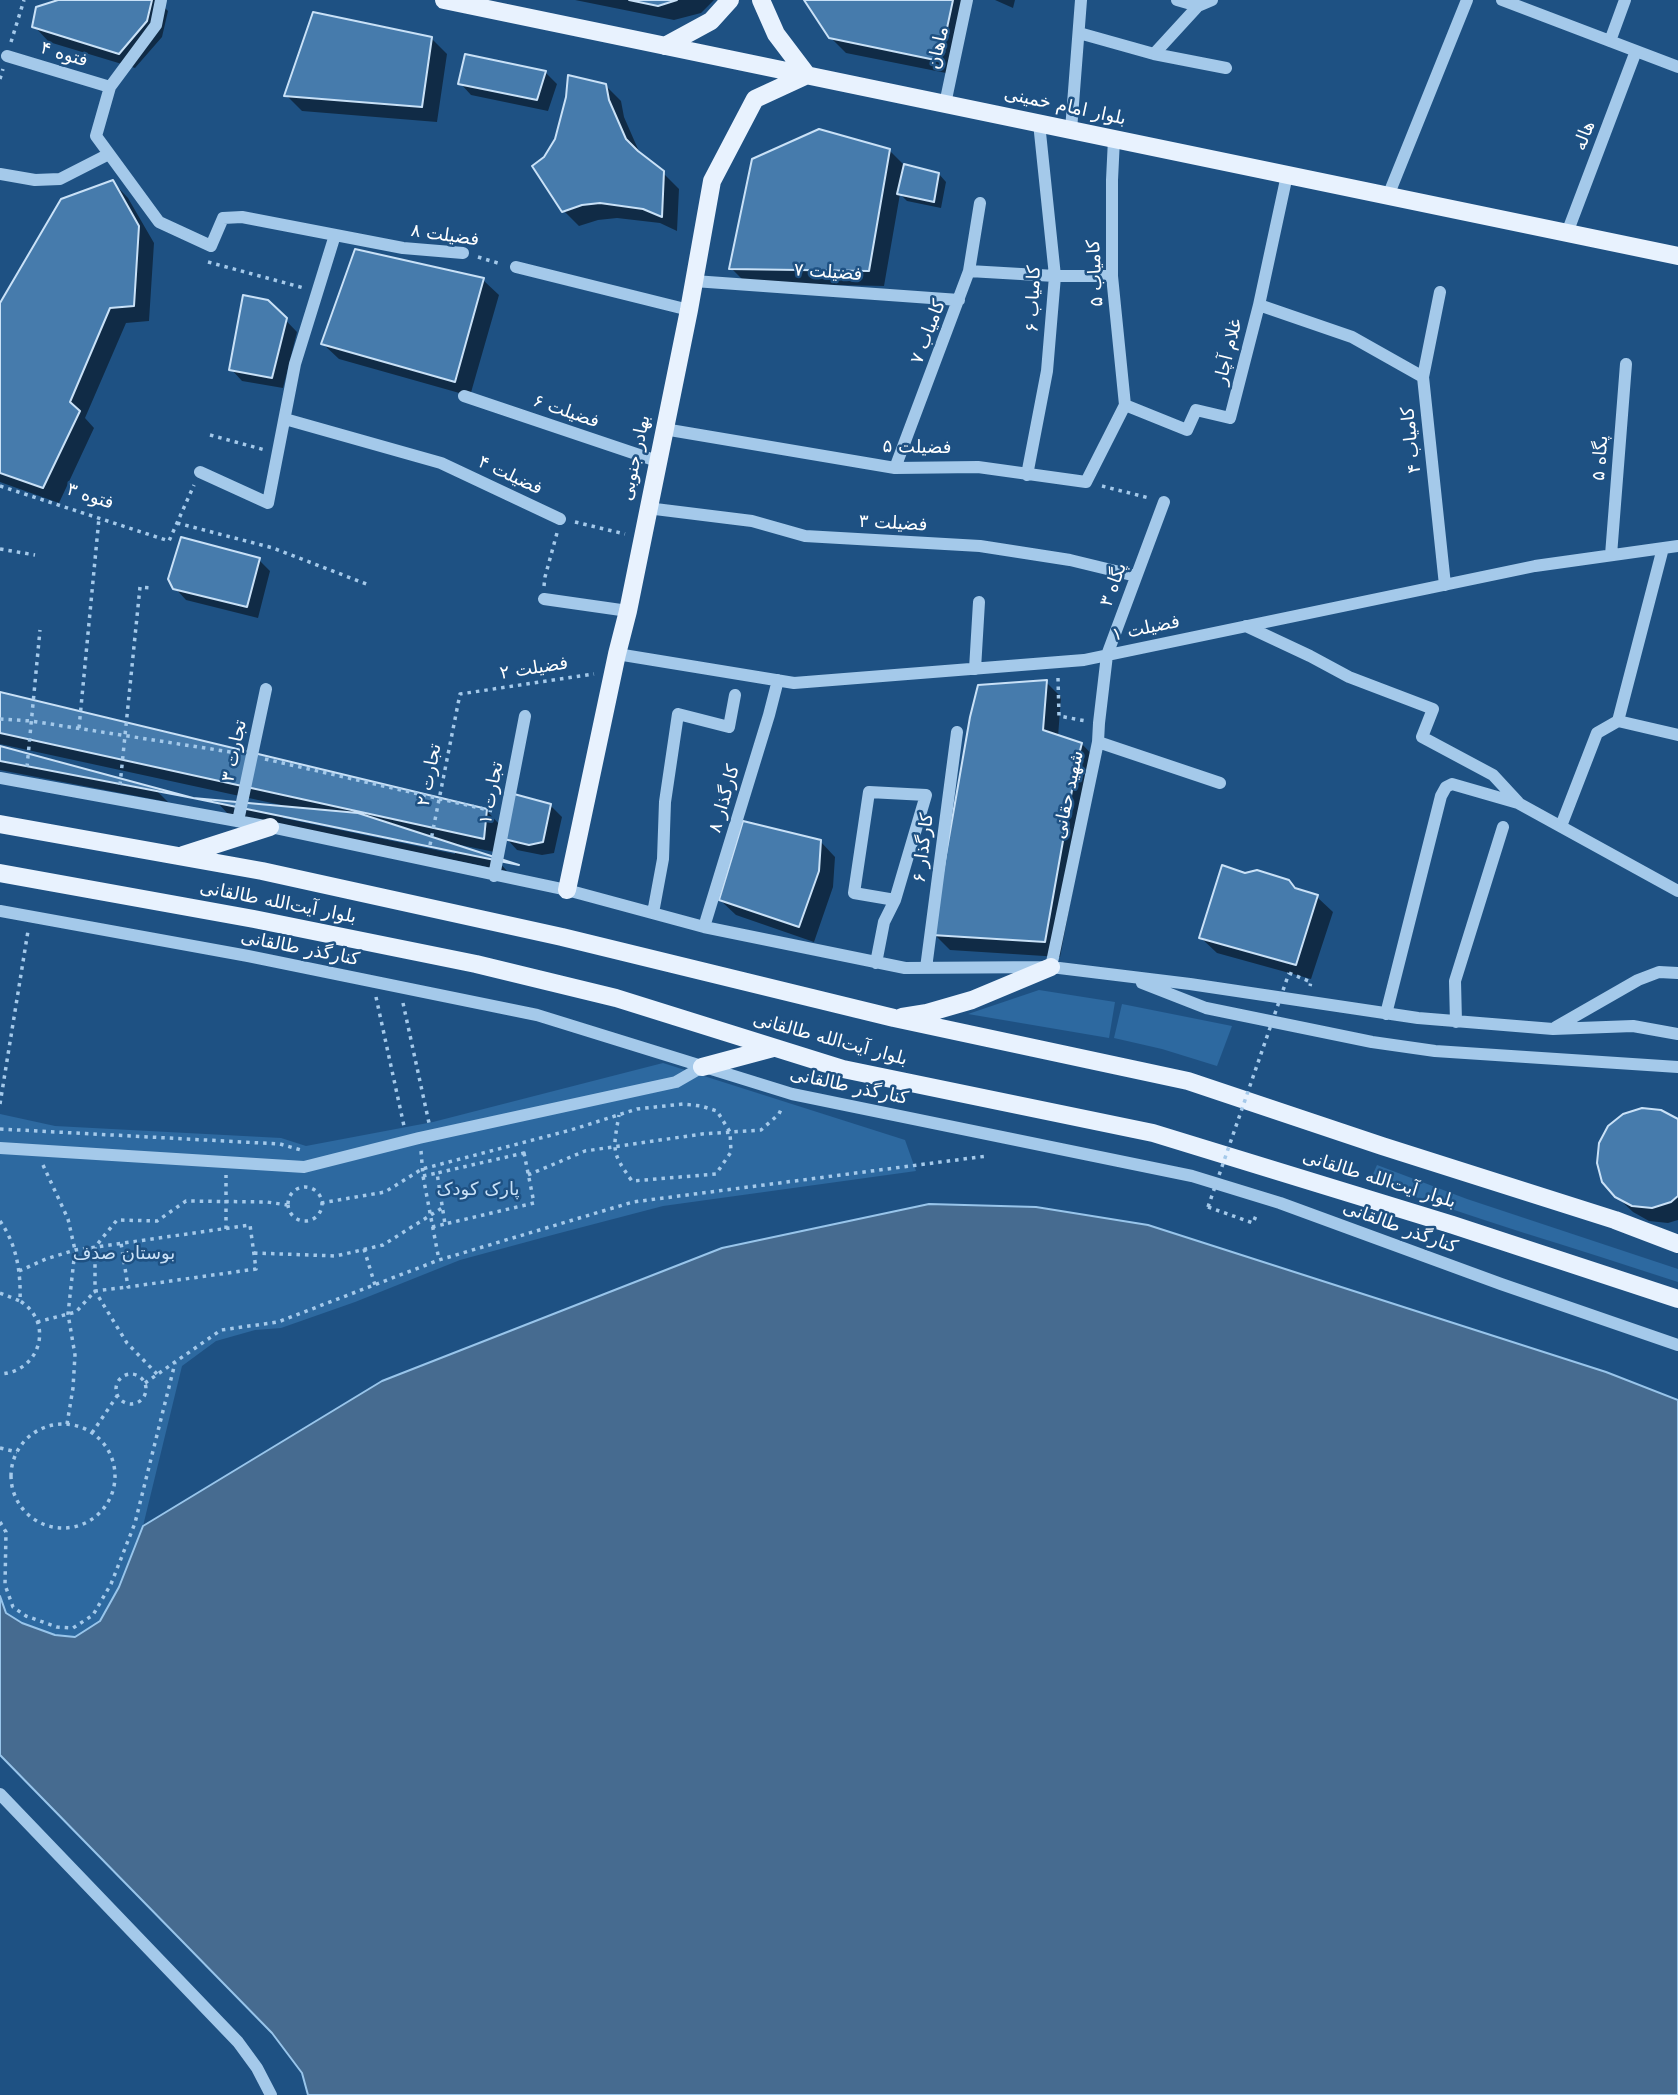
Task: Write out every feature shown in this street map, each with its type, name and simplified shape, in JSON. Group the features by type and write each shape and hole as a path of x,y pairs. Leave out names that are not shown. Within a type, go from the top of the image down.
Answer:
{"main road":[{"name":"بلوار امام خمینی","path":"444,0 480,4 665,46 1678,256"},
{"path":"665,46 711,21 730,0"},
{"path":"761,0 776,34 807,75"},
{"name":"بهادر جنوبی","path":"568,890 628,611 689,310 712,181 755,99 807,75"},
{"name":"بلوار آیت‌الله طالقانی","path":"0,824 262,870 562,937 894,1018 1188,1081 1615,1220 1678,1244"},
{"path":"180,856 270,827"},
{"name":"بلوار آیت‌الله طالقانی","path":"0,873 254,919 476,964 616,998 863,1074 1153,1133 1452,1225 1678,1299"},
{"path":"894,1018 926,1013 972,1000 1051,967"},
{"path":"702,1067 774,1047"}],"street":[{"path":"0,174 35,180 60,179 109,154 96,136 110,87 156,25 161,0"},
{"name":"ماهان","path":"945,104 967,0"},
{"path":"1071,130 1081,0"},
{"path":"1177,0 1199,3 1213,0"},
{"path":"1388,196 1467,0"},
{"path":"1502,0 1678,67"},
{"path":"1610,41 1625,0"},
{"path":"1154,54 1199,3"},
{"path":"1079,33 1154,54 1226,68"},
{"name":"هاله","path":"1567,233 1636,51"},
{"name":"فتوه ۴","path":"7,56 110,87"},
{"name":"کامیاب ۶","path":"1027,475 1047,370 1055,276 1039,123"},
{"name":"کامیاب ۵","path":"1114,139 1112,276 1125,405"},
{"name":"فضیلت ۸","path":"109,154 159,222 211,246 223,218 242,217 403,248 463,253"},
{"name":"غلام آچار","path":"1125,405 1187,430 1196,410 1230,418 1259,304 1287,175"},
{"name":"کامیاب ۷","path":"895,468 960,300 969,271 980,204"},
{"path":"200,472 268,503 295,364 335,235"},
{"path":"516,267 689,310"},
{"path":"969,271 1112,276"},
{"name":"فضیلت ۷","path":"694,281 960,300"},
{"name":"کامیاب ۴","path":"1440,292 1423,377 1446,585"},
{"path":"1259,304 1352,337 1423,377"},
{"name":"پگاه ۵","path":"1611,555 1626,363"},
{"name":"فضیلت ۶","path":"464,396 657,461"},
{"path":"1086,481 1125,405"},
{"name":"فضیلت ۴","path":"285,419 442,463 560,519"},
{"name":"فضیلت ۵","path":"664,429 895,468 978,467 1086,481"},
{"name":"پگاه ۳","path":"1098,723 1107,655 1164,502"},
{"name":"فضیلت ۳","path":"647,508 752,522 805,536 980,546 1070,560 1136,576"},
{"name":"فضیلت ۱","path":"615,662 794,683 1084,660 1535,566 1678,546"},
{"path":"1618,721 1663,548"},
{"path":"544,599 628,611"},
{"path":"975,669 979,601"},
{"path":"1246,626 1349,677 1433,709 1422,737 1493,775 1518,803"},
{"name":"کارگذار ۸","path":"704,927 778,680"},
{"name":"تجارت ۳","path":"238,821 266,690"},
{"path":"653,913 663,859 665,802 678,714 729,727 735,695"},
{"name":"تجارت ۱","path":"494,876 525,716"},
{"path":"1560,826 1597,733 1618,721 1677,730"},
{"name":"شهید حقانی","path":"1051,967 1098,742 1098,723"},
{"name":"کارگذار ۶","path":"926,968 957,732"},
{"path":"1098,742 1220,783"},
{"path":"0,778 270,827 568,890 704,927 905,968 1051,967 1456,1022 1553,1028 1633,1026 1678,1034"},
{"path":"1386,1014 1441,796 1446,787 1452,784 1518,803 1678,891"},
{"path":"876,963 884,922 895,900 926,795 869,792 854,893 895,900"},
{"path":"1456,1022 1455,981 1503,827"},
{"name":"کنارگذر طالقانی","path":"0,911 248,956 537,1015 788,1093 1192,1176 1280,1203 1678,1345"},
{"path":"1553,1028 1638,980 1659,972 1678,973"},
{"path":"1121,975 1206,1007 1372,1042 1435,1051 1678,1067"},
{"path":"0,1148 304,1167 419,1138 676,1082 702,1067"},
{"path":"0,1794 238,2042 257,2068 271,2095"}],"path":[{"name":"فضیلت ۸","path":"463,253 516,267"},
{"path":"208,262 317,292"},
{"path":"210,435 278,453"},
{"path":"200,472 177,523 273,548 369,585"},
{"path":"1086,481 1164,502"},
{"name":"فتوه ۳","path":"0,486 169,541 177,523"},
{"path":"79,728 99,518"},
{"path":"544,599 545,577 560,519 642,538"},
{"path":"0,549 35,555"},
{"path":"119,799 140,587 153,588"},
{"path":"25,782 40,630"},
{"name":"فضیلت ۲","path":"460,694 615,662"},
{"path":"1057,662 1059,716 1098,723"},
{"name":"تجارت ۲","path":"427,861 460,694"},
{"path":"0,1104 29,929"},
{"path":"1253,1223 1208,1207 1289,973 1311,982"},
{"path":"375,992 405,1130"},
{"path":"402,998 429,1125"},
{"path":"528,1175 585,1151 702,1134 761,1130 779,1114 788,1093"},
{"path":"321,1203 385,1192 422,1169 637,1110 683,1104 717,1111 730,1132 731,1152 716,1174 632,1181 613,1147 619,1115"},
{"path":"0,1129 280,1144 306,1152"},
{"path":"24,1130 68,1219 75,1250 68,1314 75,1355 67,1424"},
{"path":"419,1138 423,1176 439,1260"},
{"path":"226,1141 226,1229"},
{"path":"423,1176 524,1153 534,1203 432,1227"},
{"path":"145,1383 221,1330 278,1322 439,1260 633,1202 987,1156"},
{"path":"436,1173 445,1224"},
{"path":"300,1187 313,1188 321,1197 322,1209 315,1218 303,1221 292,1216 287,1205 290,1194 300,1187"},
{"path":"157,1374 127,1343 95,1291 95,1247 117,1220 157,1221 186,1201 267,1202 287,1205"},
{"path":"254,1253 336,1256 383,1245 442,1208"},
{"path":"0,1221 11,1242 19,1271 20,1301"},
{"path":"19,1271 75,1250 250,1225 256,1269 95,1291 76,1312 37,1322"},
{"path":"121,1243 128,1287"},
{"path":"364,1249 375,1285"},
{"path":"0,1293 20,1301 32,1312 40,1333 35,1355 27,1365 16,1372 0,1374"},
{"path":"0,1522 6,1532 5,1585 13,1607 26,1616 57,1627 73,1628 93,1615 111,1584 135,1523 176,1361"},
{"path":"138,1375 145,1383 144,1398 135,1404 124,1403 117,1395 116,1385 122,1376 138,1375"},
{"path":"92,1433 117,1395"},
{"path":"67,1424 92,1433 110,1455 115,1480 112,1492 99,1513 77,1525 65,1527 40,1522 21,1507 12,1484 11,1471 17,1452 27,1438 48,1426 67,1424"},
{"path":"0,1448 17,1452"}],"green space":[{"path":"1039,990 1115,1002 1109,1038 968,1014"},
{"path":"1122,1004 1232,1026 1217,1066 1114,1038"},
{"name":"بوستان صدف","path":"663,1063 905,1140 916,1171 663,1206 460,1260 281,1328 255,1330 216,1341 182,1366 143,1526 119,1587 100,1622 75,1637 55,1635 22,1623 6,1613 0,1596 0,1114 55,1126 281,1138 306,1146 433,1122"},
{"path":"1377,1165 1467,1199 1678,1269 1678,1282 1370,1181"}],"shaded area":[{"path":"929,1204 1036,1207 1148,1225 1606,1372 1678,1400 1678,2095 308,2095 302,2073 272,2033 0,1755 0,1596 6,1613 22,1623 55,1635 75,1637 100,1621 119,1587 143,1526 382,1381 722,1248"}],"building":[{"path":"58,0 152,0 147,21 119,54 32,27 36,7"},
{"path":"629,0 677,0 658,6"},
{"path":"804,0 953,0 940,61 829,38"},
{"path":"313,12 432,37 422,107 284,96"},
{"path":"465,54 546,71 537,100 458,84"},
{"path":"568,75 606,84 609,100 626,139 664,171 662,217 643,209 600,203 582,205 562,212 532,166 544,157 555,139 566,97"},
{"path":"819,129 890,149 869,271 729,269 752,159"},
{"path":"904,164 939,173 934,202 897,194"},
{"path":"113,180 139,226 134,306 110,308 70,402 80,411 43,488 0,473 0,303 61,199"},
{"path":"355,249 484,278 455,382 321,344"},
{"path":"243,295 268,300 287,318 272,378 229,370"},
{"path":"181,537 260,558 247,607 173,589 168,579"},
{"path":"1047,680 1043,730 1082,743 1045,942 932,935 978,685"},
{"path":"0,692 487,809 484,839 0,733"},
{"path":"0,746 193,798 0,761"},
{"path":"514,794 551,804 543,842 529,845 504,839"},
{"path":"193,798 358,813 519,865"},
{"path":"743,821 821,840 819,871 799,927 719,900"},
{"path":"1222,865 1245,873 1257,870 1289,880 1295,888 1318,895 1296,965 1199,938"},
{"path":"1642,1108 1661,1110 1678,1119 1678,1196 1671,1202 1652,1208 1632,1206 1615,1197 1602,1182 1597,1163 1599,1143 1608,1126 1623,1114"}],"park label":[{"name":"پارک کودک","path":"478,1190"}]}
